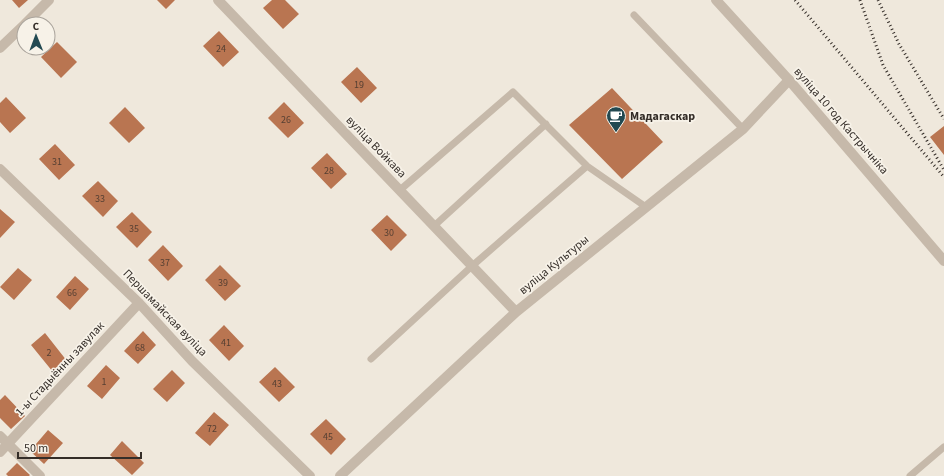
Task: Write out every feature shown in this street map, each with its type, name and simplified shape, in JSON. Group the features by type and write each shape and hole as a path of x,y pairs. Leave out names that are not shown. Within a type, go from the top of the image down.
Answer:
{"street":[{"path":"32,16 49,0"},
{"name":"вуліца Войкава","path":"218,0 516,312"},
{"name":"вуліца 10 год Кастрычніка","path":"716,0 789,80 944,261"},
{"path":"0,48 16,32"},
{"name":"вуліца Культуры","path":"340,476 516,312 743,130 789,80"},
{"name":"Першамайская вуліца","path":"0,169 139,303 192,361 310,476"},
{"name":"1-ы Стадыённы завулак","path":"0,452 139,303"},
{"path":"0,436 40,476"}],"lane":[{"path":"634,15 743,130"},
{"path":"400,190 513,92 587,166 646,207"},
{"path":"434,226 546,124"},
{"path":"371,359 472,266 587,166"},
{"path":"910,476 944,447"}],"building":[{"path":"12,0 28,0 19,8"},
{"path":"157,0 175,0 166,9"},
{"path":"272,0 285,0 299,14 283,29 263,8"},
{"path":"219,31 239,52 223,67 203,46"},
{"path":"57,42 77,62 61,78 41,57 56,56"},
{"path":"357,67 377,88 361,103 341,82"},
{"name":"Мадагаскар","path":"612,88 663,142 622,179 569,125"},
{"path":"6,97 26,118 10,133 0,122 0,103"},
{"path":"284,102 304,123 288,138 268,118"},
{"path":"125,107 145,128 129,143 109,123"},
{"path":"944,126 944,155 930,137"},
{"path":"55,144 75,165 59,180 39,159"},
{"path":"327,153 347,174 331,189 311,168"},
{"path":"98,181 118,201 103,217 82,196"},
{"path":"0,209 15,222 0,238"},
{"path":"132,212 152,232 137,248 116,227"},
{"path":"387,215 407,235 391,251 371,230"},
{"path":"163,245 183,266 168,281 148,260"},
{"path":"220,265 241,286 225,301 205,280"},
{"path":"18,268 32,280 14,300 0,287"},
{"path":"75,276 89,289 70,310 56,297"},
{"path":"224,325 244,346 229,361 209,340"},
{"path":"143,331 156,345 138,364 124,351"},
{"path":"45,333 67,361 53,372 31,345"},
{"path":"106,365 120,378 102,399 87,386"},
{"path":"275,367 295,387 279,402 259,382"},
{"path":"172,370 185,383 167,402 153,389"},
{"path":"5,395 25,416 11,429 0,418 0,400"},
{"path":"214,412 229,425 210,446 195,433"},
{"path":"326,419 346,439 331,455 310,434"},
{"path":"48,430 63,443 44,464 30,451"},
{"path":"122,441 144,463 132,475 110,455"},
{"path":"17,463 30,475 29,476 8,476 6,474"}],"railway":[{"path":"795,0 944,177"},
{"path":"860,0 883,65 944,170"},
{"path":"878,0 899,44 944,119"}],"place":[{"name":"Мадагаскар","path":"616,133"}]}
